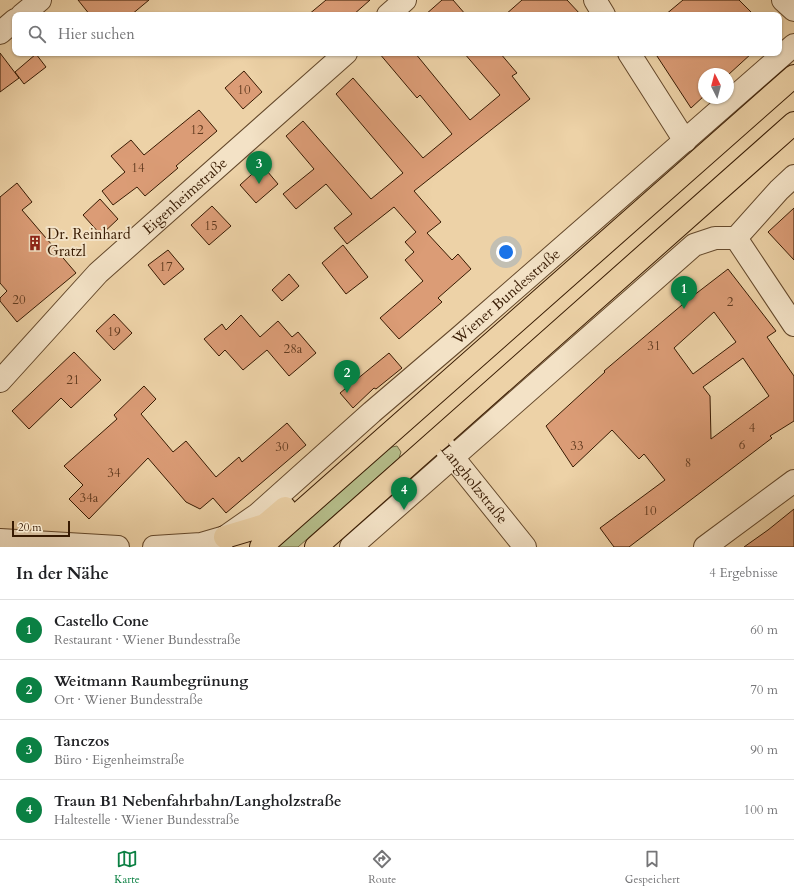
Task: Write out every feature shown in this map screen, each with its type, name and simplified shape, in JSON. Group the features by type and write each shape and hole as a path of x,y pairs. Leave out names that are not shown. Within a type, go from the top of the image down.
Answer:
{"main road":[{"name":"Wiener Bundesstraße","path":"261,547 794,76"},
{"path":"316,547 794,123"},
{"path":"222,542 265,525 400,410 468,365"}],"street":[{"path":"26,12 40,0"},
{"path":"391,12 405,0"},
{"path":"595,0 602,12"},
{"path":"783,0 794,10"},
{"path":"0,33 12,23"},
{"name":"Wiener Bundesstraße","path":"782,56 794,45"},
{"name":"Eigenheimstraße","path":"0,381 98,273 343,56"},
{"path":"631,56 685,141"},
{"name":"Wiener Bundesstraße","path":"154,547 222,542 258,514 372,412 782,56"},
{"path":"351,547 694,245 715,238 736,238 779,190 794,176"},
{"path":"736,238 794,325"},
{"name":"Langholzstraße","path":"439,439 525,547"},
{"path":"705,547 794,482"},
{"path":"0,540 24,544 118,547"}],"green space":[{"path":"397,446 401,452 399,458 298,547 278,547 386,451"}],"building":[{"path":"78,0 149,0 135,12 88,12"},
{"path":"326,0 370,0 356,12 312,12"},
{"path":"442,0 453,0 463,12 428,12"},
{"path":"522,0 567,0 578,12 508,12"},
{"path":"683,0 739,0 751,12 669,12"},
{"path":"0,53 19,78 0,92"},
{"path":"34,56 38,56 46,67 24,84 15,72"},
{"path":"382,56 417,56 470,120 500,95 467,56 503,56 517,73 512,76 530,99 414,191 441,222 427,233 452,260 458,254 471,269 438,298 442,302 399,339 380,318 423,281 405,260 414,252 405,242 416,232 394,207 347,244 334,228 352,214 326,184 296,209 283,194 314,169 286,136 303,121 371,199 403,173 336,94 353,78 423,158 452,134 420,95 417,98"},
{"path":"657,56 749,56 734,70 734,68 698,68 698,102 691,108"},
{"path":"244,71 262,92 243,109 225,88"},
{"path":"199,110 217,131 176,166 178,168 145,196 137,187 113,205 102,191 125,172 111,156 131,140 144,155"},
{"path":"262,165 278,184 256,203 240,185"},
{"path":"17,183 32,202 22,210 76,273 17,322 0,301 0,298 7,291 0,283 0,197"},
{"path":"100,199 118,219 101,235 83,215"},
{"path":"212,206 231,226 209,245 191,225"},
{"path":"794,208 794,260 768,232"},
{"path":"343,245 368,277 346,294 322,263"},
{"path":"168,250 184,269 164,285 148,265"},
{"path":"728,269 776,331 767,337 794,376 794,421 770,436 772,438 629,547 614,547 600,528 665,480 644,454 639,459 612,430 573,467 546,426 605,372 604,371 689,299","holes":["714,312 736,342 693,374 674,348","743,358 769,396 711,439 710,396 703,387"]},
{"path":"289,274 299,286 282,301 272,290"},
{"path":"114,314 132,333 114,350 96,331"},
{"path":"241,315 260,337 278,321 292,337 298,332 316,353 289,376 267,350 243,370 225,350 219,356 204,339 222,324 226,330"},
{"path":"74,352 101,380 71,408 61,398 29,429 12,411"},
{"path":"389,353 402,368 376,389 374,388 353,408 340,393"},
{"path":"144,386 156,399 141,414 173,452 186,441 216,477 239,457 242,462 287,423 306,445 226,513 213,498 200,509 186,502 148,458 89,519 69,499 83,485 64,466 117,419 114,415"},
{"path":"794,509 794,547 744,547 768,530"}],"place":[{"name":"Tanczos","path":"259,184"},
{"name":"Dr. Reinhard Gratzl","path":"35,243"},
{"name":"Castello Cone","path":"684,309"},
{"name":"Weitmann Raumbegrünung","path":"347,393"},
{"name":"Traun B1 Nebenfahrbahn/Langholzstraße","path":"404,510"}]}
